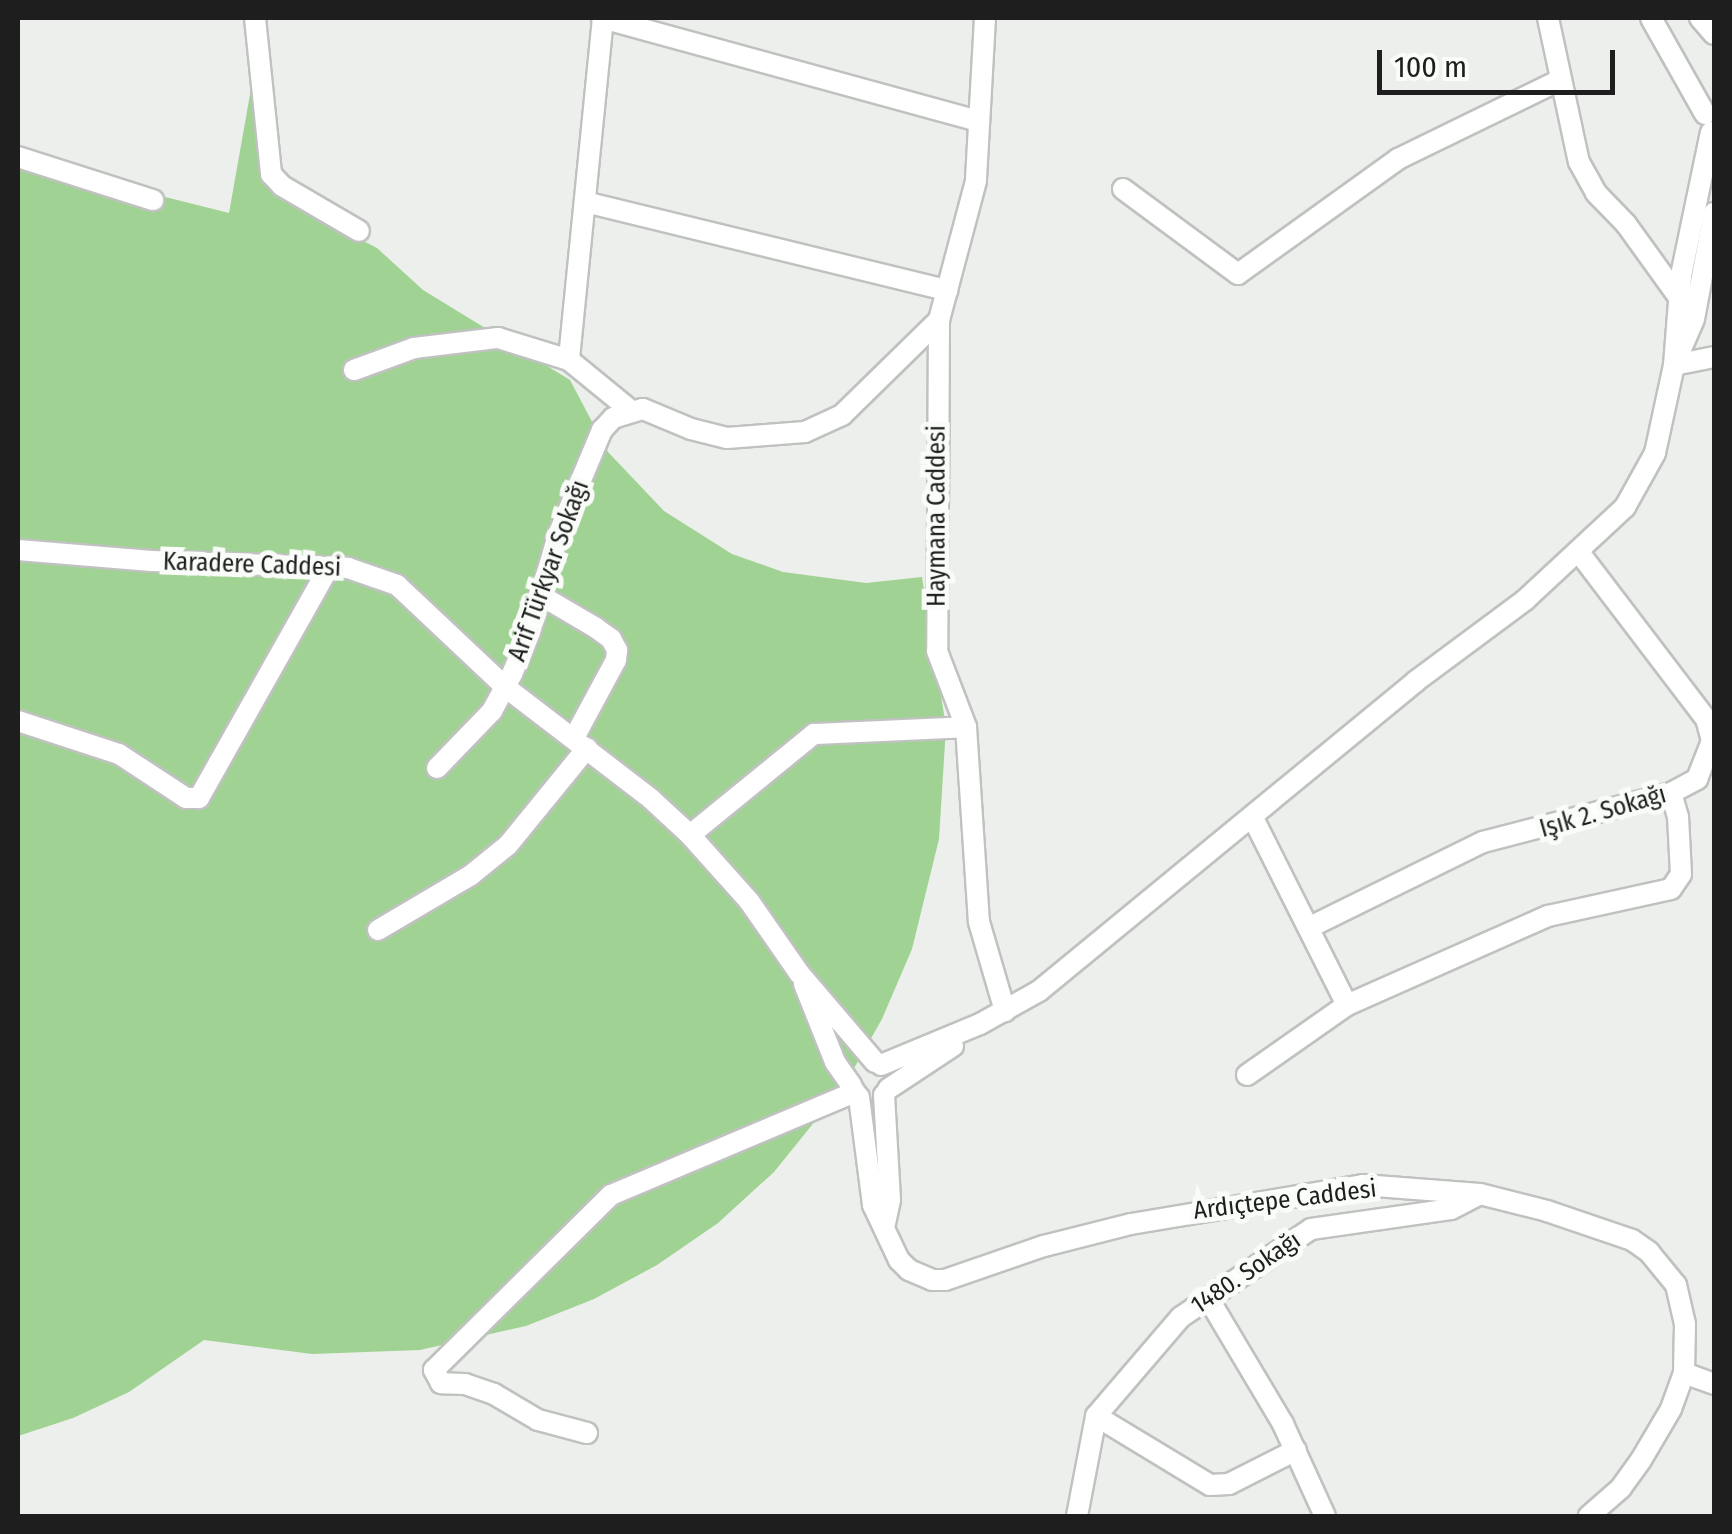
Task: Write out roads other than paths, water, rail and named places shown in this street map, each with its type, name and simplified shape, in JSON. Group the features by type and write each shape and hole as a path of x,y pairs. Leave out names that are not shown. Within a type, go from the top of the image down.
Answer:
{"street":[{"path":"255,18 269,170 282,186 358,231"},
{"path":"569,360 602,18 979,121"},
{"name":"Haymana Caddesi","path":"985,18 976,182 939,320 937,651 966,728 980,922 1005,1011"},
{"path":"1548,18 1586,178 1680,300"},
{"path":"1651,18 1710,127"},
{"path":"1700,18 1714,34"},
{"path":"1123,190 1238,274 1398,159 1560,80"},
{"path":"855,1092 856,1067 878,1063 980,1024 1039,991 1416,681 1525,600 1625,508 1655,453 1674,365 1680,300 1714,88"},
{"path":"18,157 153,200"},
{"path":"584,202 947,290"},
{"path":"1674,365 1694,319 1714,213"},
{"path":"354,370 414,348 498,338 569,360 630,410 659,412 691,429 727,438 805,432 842,415 939,320"},
{"path":"1674,365 1714,357"},
{"name":"Arif Türkyar Sokağı","path":"438,768 492,711 523,652 558,535 602,430 630,410"},
{"name":"Karadere Caddesi","path":"18,550 152,562 348,568 397,585 504,686 581,743 690,835 749,900 799,973"},
{"name":"Işık 2. Sokağı","path":"1310,927 1484,842 1671,793 1685,788 1706,766 1711,730 1578,550"},
{"path":"18,721 119,754 186,798 200,798 329,567"},
{"path":"378,930 471,874 508,845 581,743 617,650 611,638 540,595"},
{"path":"690,835 814,734 966,728"},
{"path":"1247,1076 1346,1005 1548,916 1671,889 1681,874 1678,817 1671,793"},
{"path":"1253,818 1346,1005"},
{"path":"799,973 835,1062 855,1092 872,1100 963,1041 980,1024"},
{"path":"799,973 889,1076 886,1092 890,1200 885,1223"},
{"path":"586,1433 538,1420 494,1394 465,1384 441,1383 434,1370 612,1195 855,1092"},
{"name":"Ardıçtepe Caddesi","path":"855,1092 873,1205 885,1223 893,1248 909,1270 920,1277 945,1280 1088,1234 1221,1207 1363,1185 1480,1194 1610,1230 1649,1252 1676,1284 1682,1302 1684,1373 1658,1434 1599,1513"},
{"name":"1480. Sokağı","path":"1077,1516 1096,1416 1181,1316 1311,1229 1451,1210 1480,1194"},
{"path":"1208,1298 1296,1450 1325,1516"},
{"path":"1684,1373 1714,1384"},
{"path":"1096,1416 1210,1485 1230,1484 1296,1450"}]}
